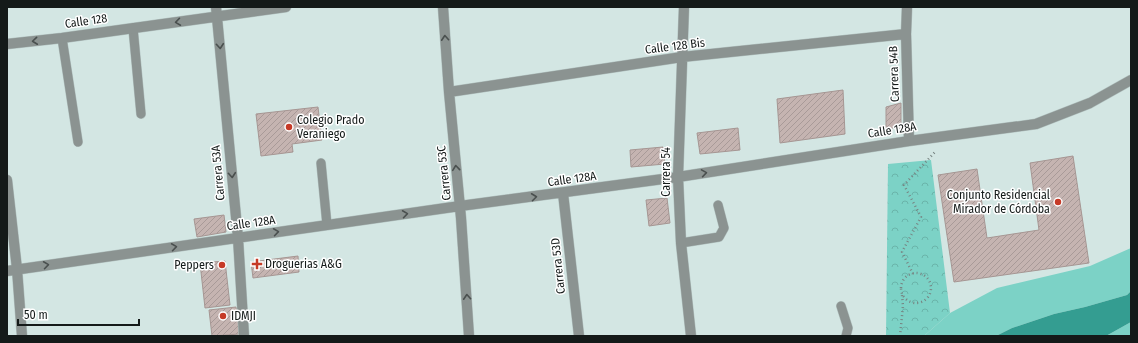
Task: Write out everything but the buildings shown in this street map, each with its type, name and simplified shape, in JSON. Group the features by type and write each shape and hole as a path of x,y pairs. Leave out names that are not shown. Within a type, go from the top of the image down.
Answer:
{"street":[{"name":"Calle 128","path":"7,44 133,28 216,12 286,7"},
{"name":"Carrera 53C","path":"443,7 449,92 460,206 469,336"},
{"name":"Carrera 54","path":"684,7 678,177 681,243 691,336"},
{"name":"Carrera 54B","path":"907,7 906,34 910,140"},
{"name":"Carrera 53A","path":"216,12 238,238 244,336"},
{"name":"Calle 128 Bis","path":"449,92 682,57 906,34"},
{"name":"Calle 128A","path":"7,271 460,206 678,177 910,140 1036,124 1090,103 1131,80"},
{"path":"7,180 17,269 22,336"},
{"name":"Carrera 53D","path":"563,193 579,336"}],"lane":[{"path":"133,28 141,114"},
{"path":"62,38 78,142"},
{"path":"321,163 327,225"},
{"path":"681,243 719,237 724,228 718,205"},
{"path":"841,306 848,328 846,336"}],"path":[{"path":"913,274 902,252 920,217 904,185 935,152"},
{"path":"900,336 903,306 901,289 904,279 913,274 918,274 926,278 931,286 929,295 923,302 918,303 908,301 902,294"}],"green space":[{"path":"931,160 950,313 924,336 886,336 888,164"},
{"path":"1131,248 1131,291 1127,295 1054,314 1012,328 996,336 924,336 950,313 997,288 1090,266"},
{"path":"1131,322 1131,336 1106,336"}],"shaded area":[{"path":"1131,291 1131,322 1106,336 996,336 1012,328 1054,314 1127,295"}],"place":[{"name":"Colegio Prado Veraniego","path":"289,127"},
{"name":"Conjunto Residencial Mirador de Córdoba","path":"1058,202"},
{"name":"Droguerias A&G","path":"257,264"},
{"name":"Peppers","path":"222,265"},
{"name":"IDMJI","path":"223,316"}]}
